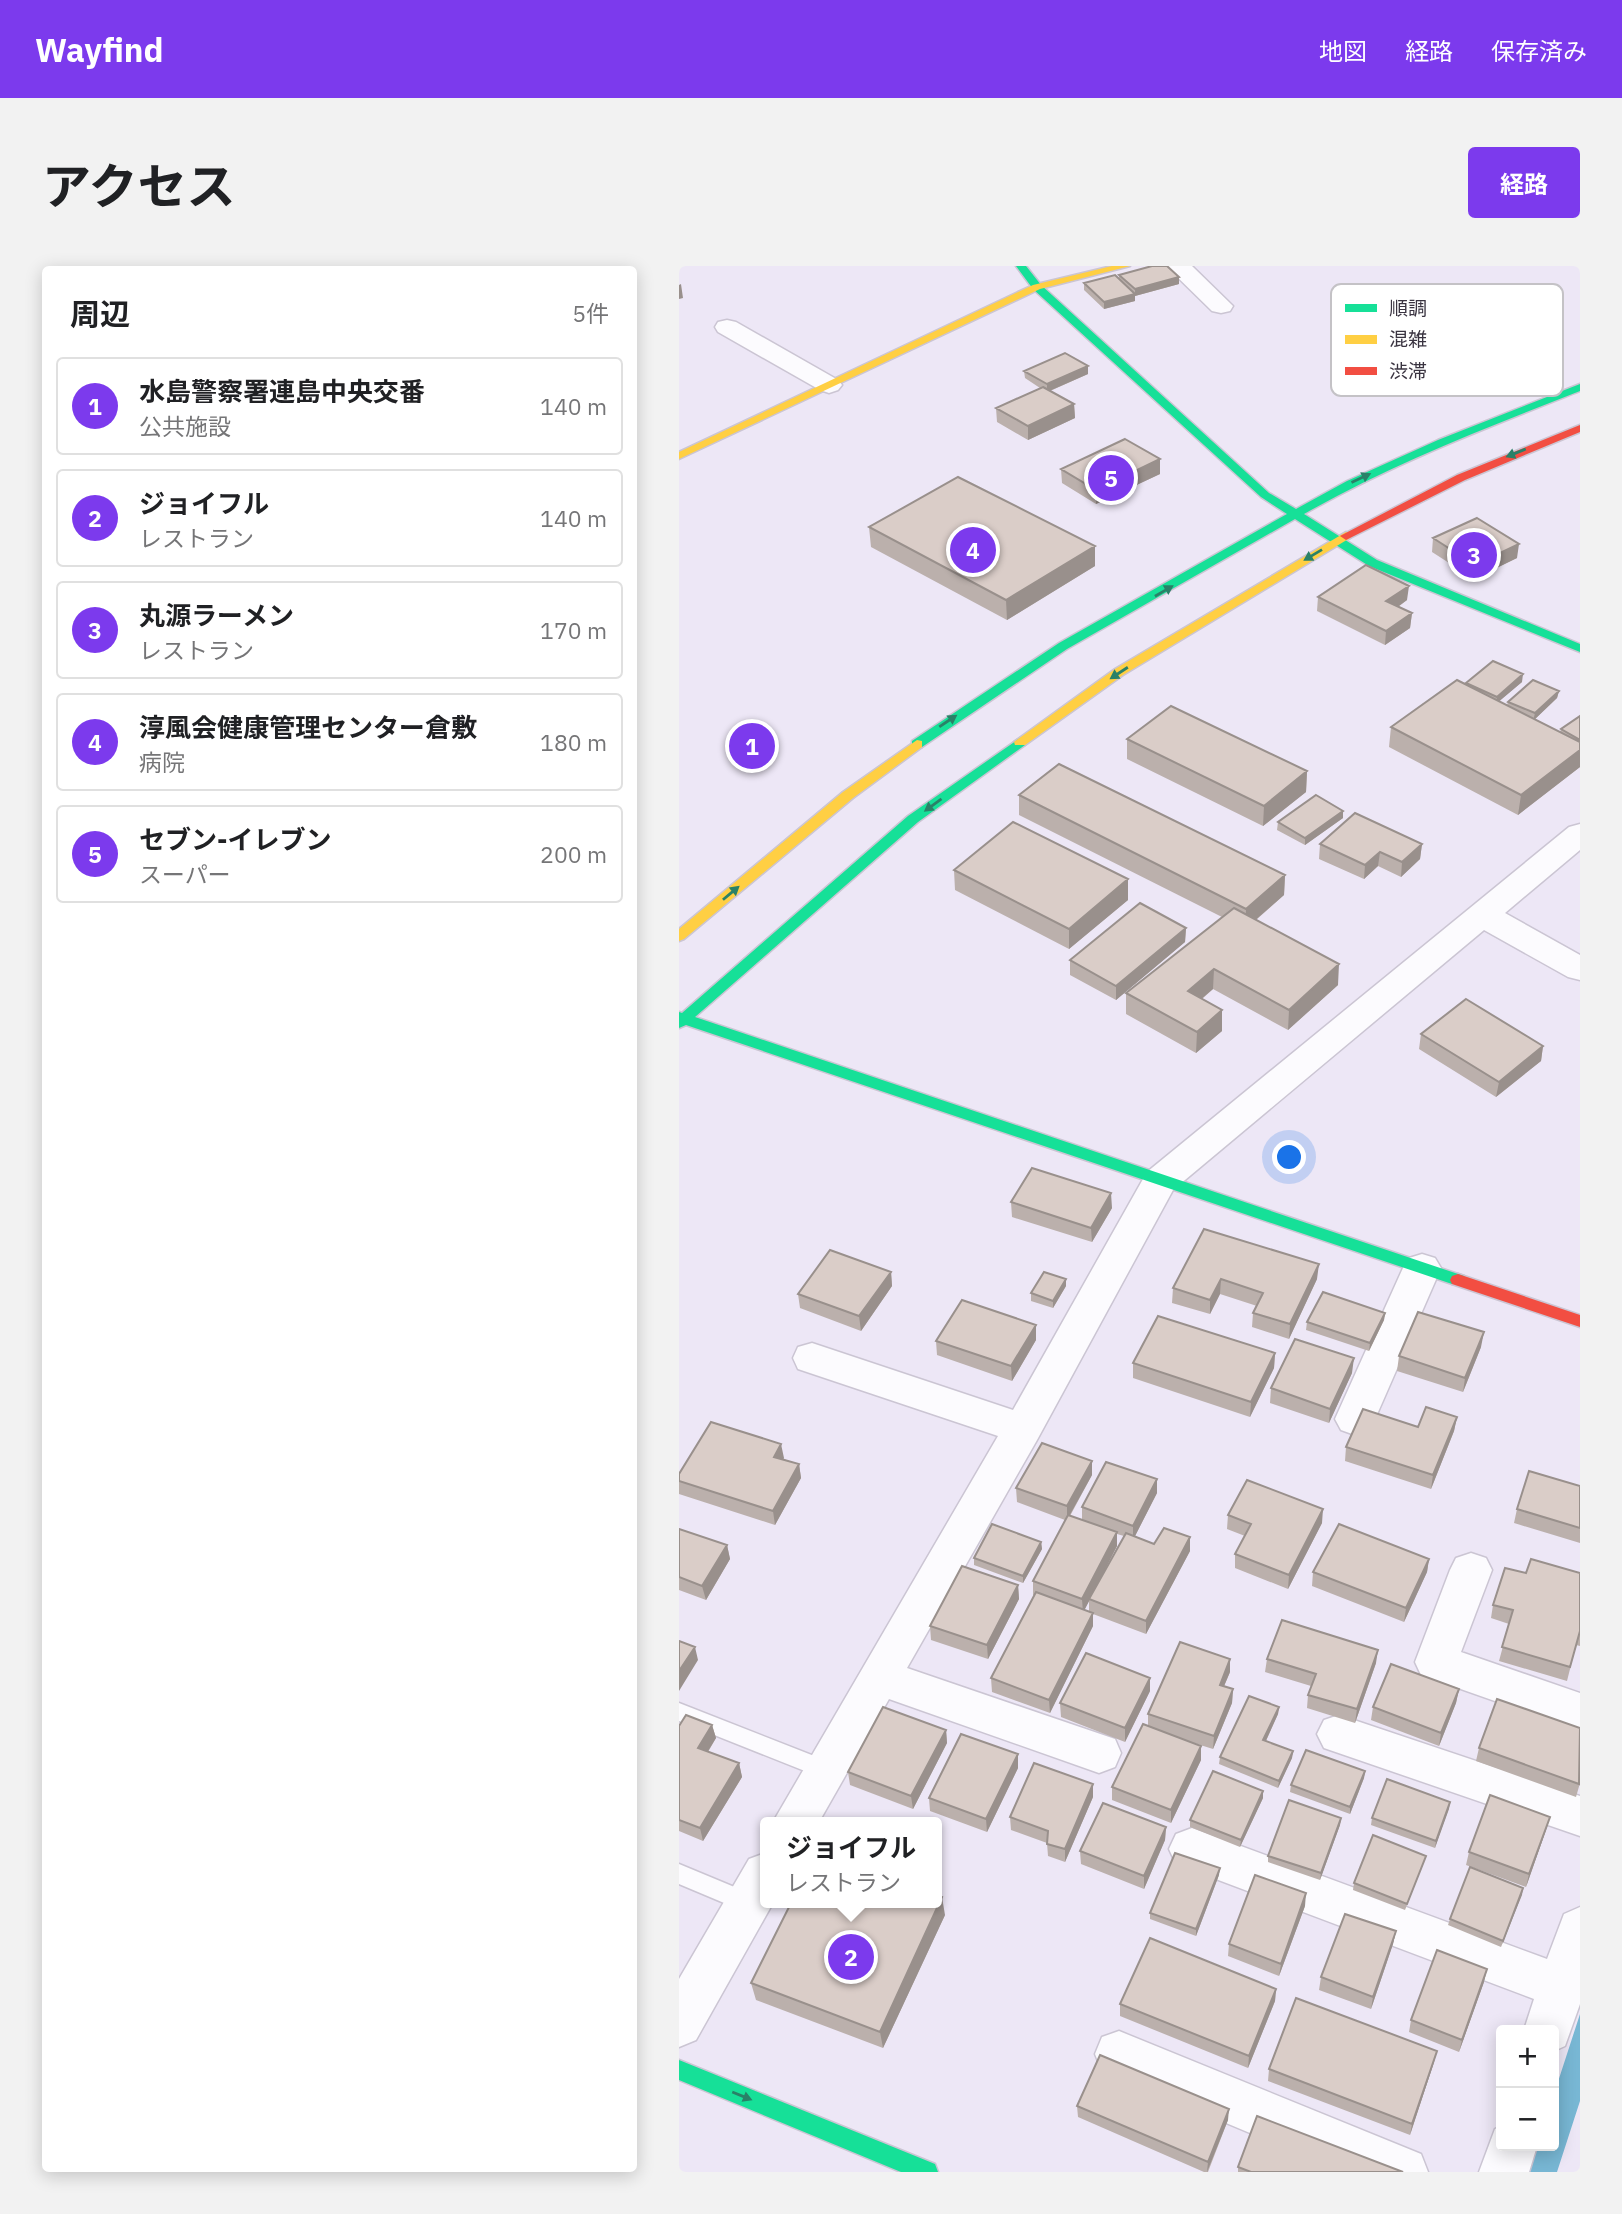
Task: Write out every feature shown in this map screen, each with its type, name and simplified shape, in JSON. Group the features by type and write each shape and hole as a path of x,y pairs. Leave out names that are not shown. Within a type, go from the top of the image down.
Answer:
{"street":[{"path":"1021,266 1037,287 1265,495 1373,563 1580,648"},
{"path":"679,456 1037,287 1125,266"},
{"path":"1178,266 1221,306"},
{"path":"727,327 829,385"},
{"path":"1563,394 1580,387"},
{"path":"679,936 848,795 945,723 1063,646 1351,483 1430,447 1558,396"},
{"path":"681,1019 913,819 1119,672 1337,541 1425,494 1511,454 1580,428"},
{"path":"798,1817 1024,1429 1160,1181 1580,834"},
{"path":"1482,915 1580,969"},
{"path":"681,1019 1580,1321"},
{"path":"1355,1419 1422,1268"},
{"path":"812,1358 1024,1429"},
{"path":"1471,1570 1436,1662 1580,1712"},
{"path":"880,1677 1099,1753"},
{"path":"1339,1734 1580,1816"},
{"path":"1192,1849 1562,1987"},
{"path":"679,2024 757,1888"},
{"path":"1550,2025 1580,1928"},
{"path":"1119,2054 1403,2172"},
{"path":"679,2070 927,2172"},
{"path":"1503,2172 1510,2151"}],"lane":[{"path":"679,1712 825,1770"},
{"path":"679,1874 757,1888"}],"water":[{"path":"1580,2014 1580,2101 1557,2172 1528,2172 1535,2151 1559,2151 1559,2079"}],"building":[{"path":"1152,266 1167,266 1179,277 1135,289 1119,275"},
{"path":"1115,275 1135,294 1104,302 1084,283"},
{"path":"1065,353 1088,366 1047,384 1024,371"},
{"path":"1043,387 1074,404 1028,426 996,408"},
{"path":"1125,439 1160,459 1096,490 1061,469"},
{"path":"958,477 1095,546 1006,600 869,527"},
{"path":"1477,518 1519,544 1475,565 1433,538"},
{"path":"1366,565 1409,586 1386,601 1412,613 1386,631 1318,597"},
{"path":"1493,661 1523,674 1497,697 1466,683"},
{"path":"1457,680 1580,742 1580,750 1521,795 1391,727"},
{"path":"1533,680 1559,691 1535,713 1508,702"},
{"path":"1171,706 1307,771 1264,806 1127,739"},
{"path":"1580,716 1580,740 1561,729"},
{"path":"1059,764 1285,875 1246,909 1019,795"},
{"path":"1316,795 1343,811 1305,838 1278,822"},
{"path":"1355,813 1422,844 1402,862 1380,852 1365,865 1320,844"},
{"path":"1013,822 1128,879 1069,929 954,870"},
{"path":"1140,903 1186,928 1116,986 1070,960"},
{"path":"1234,908 1339,964 1289,1010 1214,969 1188,991 1222,1010 1197,1032 1126,993"},
{"path":"1466,999 1543,1046 1499,1082 1421,1034"},
{"path":"1032,1168 1111,1193 1091,1228 1011,1202"},
{"path":"1204,1229 1319,1264 1290,1324 1253,1313 1263,1293 1221,1279 1210,1300 1173,1288"},
{"path":"830,1250 891,1272 859,1316 798,1294"},
{"path":"1044,1272 1066,1279 1053,1301 1031,1293"},
{"path":"1323,1292 1385,1313 1370,1343 1307,1322"},
{"path":"962,1300 1036,1325 1011,1366 936,1341"},
{"path":"1418,1312 1484,1332 1465,1378 1399,1356"},
{"path":"1158,1316 1275,1353 1251,1402 1133,1363"},
{"path":"1295,1339 1354,1358 1330,1409 1271,1388"},
{"path":"1426,1407 1457,1417 1433,1475 1346,1447 1363,1409 1418,1427"},
{"path":"711,1422 781,1444 774,1457 799,1464 773,1511 679,1481 679,1474"},
{"path":"1042,1443 1092,1461 1067,1506 1016,1488"},
{"path":"1106,1462 1157,1479 1133,1526 1082,1507"},
{"path":"1529,1471 1580,1486 1580,1528 1517,1509"},
{"path":"1247,1480 1323,1509 1289,1575 1235,1554 1251,1524 1228,1515"},
{"path":"1068,1515 1117,1532 1082,1599 1033,1581"},
{"path":"992,1524 1041,1542 1023,1576 974,1558"},
{"path":"1339,1524 1429,1559 1406,1608 1313,1572"},
{"path":"1164,1528 1190,1537 1146,1621 1089,1599 1126,1533 1154,1544"},
{"path":"679,1529 727,1545 702,1586 679,1577"},
{"path":"1531,1559 1580,1573 1580,1631 1570,1667 1502,1647 1513,1610 1493,1605 1505,1568 1526,1573"},
{"path":"962,1566 1018,1585 987,1645 930,1626"},
{"path":"1036,1592 1093,1613 1049,1700 991,1678"},
{"path":"1282,1620 1378,1650 1357,1709 1308,1695 1316,1674 1267,1659"},
{"path":"679,1641 695,1647 679,1671"},
{"path":"1180,1642 1230,1659 1220,1685 1233,1689 1214,1736 1148,1714"},
{"path":"1086,1653 1150,1678 1125,1728 1060,1703"},
{"path":"1391,1664 1459,1689 1441,1733 1373,1707"},
{"path":"1249,1696 1279,1707 1263,1740 1293,1751 1279,1781 1220,1757"},
{"path":"1497,1699 1580,1728 1579,1784 1479,1748"},
{"path":"883,1707 946,1730 911,1796 848,1772"},
{"path":"686,1715 712,1725 698,1748 739,1763 700,1828 679,1820 679,1726"},
{"path":"1143,1724 1201,1746 1171,1810 1112,1787"},
{"path":"961,1734 1018,1754 986,1819 929,1798"},
{"path":"1306,1750 1365,1771 1350,1807 1291,1785"},
{"path":"1034,1763 1093,1784 1065,1849 1047,1844 1048,1831 1010,1817"},
{"path":"1213,1771 1263,1791 1241,1840 1190,1820"},
{"path":"1387,1779 1450,1802 1436,1841 1372,1818"},
{"path":"1490,1795 1550,1817 1529,1874 1469,1852"},
{"path":"1289,1800 1341,1818 1321,1873 1268,1856"},
{"path":"1103,1803 1166,1827 1144,1876 1080,1851"},
{"path":"1373,1835 1426,1856 1407,1904 1354,1883"},
{"path":"1175,1853 1220,1868 1196,1929 1150,1913"},
{"path":"1470,1867 1523,1888 1503,1941 1450,1919"},
{"path":"1255,1875 1306,1893 1281,1964 1229,1944"},
{"path":"788,1908 937,1908 880,2032 751,1983"},
{"path":"1345,1914 1396,1931 1373,1997 1321,1977"},
{"path":"1150,1938 1276,1989 1249,2056 1120,2004"},
{"path":"1437,1950 1487,1969 1462,2040 1411,2020"},
{"path":"1296,1998 1437,2051 1412,2124 1269,2069"},
{"path":"1100,2055 1229,2109 1208,2162 1077,2106"},
{"path":"1257,2116 1403,2172 1251,2172 1238,2167"}],"traffic: fast":[{"path":"1021,266 1037,287 1265,495 1373,563 1580,648"},
{"path":"1563,394 1580,387"},
{"path":"917,744 1063,646 1351,483 1442,442 1557,396"},
{"path":"679,1023 913,819 1020,742"},
{"path":"679,1017 1458,1280"},
{"path":"679,2070 927,2172"}],"traffic: slow":[{"path":"679,456 1037,287 1125,266"},
{"path":"1020,742 1119,672 1346,536"},
{"path":"679,936 848,795 917,744"}],"traffic: jam":[{"path":"1346,536 1461,478 1580,428"},
{"path":"1458,1280 1580,1321"}],"place":[{"name":"セブン-イレブン","path":"1111,478"},
{"name":"淳風会健康管理センター倉敷","path":"973,550"},
{"name":"丸源ラーメン","path":"1474,555"},
{"name":"水島警察署連島中央交番","path":"752,746"},
{"name":"ジョイフル","path":"851,1957"}]}
